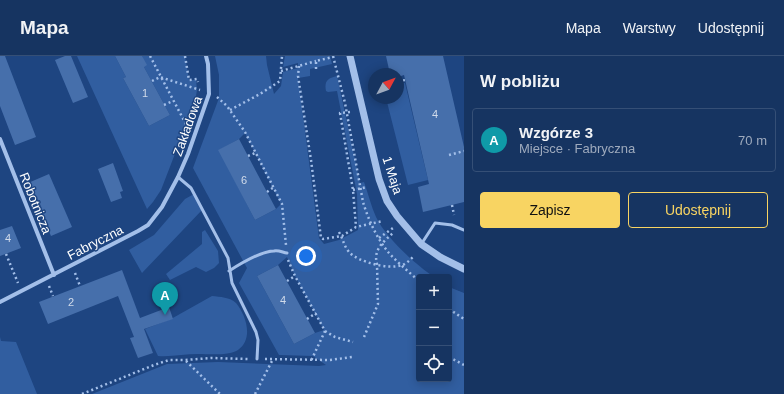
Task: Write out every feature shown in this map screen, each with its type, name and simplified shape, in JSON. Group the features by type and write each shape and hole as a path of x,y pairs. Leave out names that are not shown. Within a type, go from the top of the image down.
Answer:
{"street":[{"name":"Zakładowa","path":"178,177 209,94 206,56"},
{"name":"1 Maja","path":"350,56 379,179 387,201 397,216 421,244 440,257 464,269"},
{"name":"Robotnicza","path":"0,139 54,275"},
{"name":"Fabryczna","path":"0,302 148,225 162,207 178,177"}],"lane":[{"path":"178,177 191,188 228,258 232,283 256,332 258,340 257,359"},
{"path":"421,244 435,223 452,224 464,230"},
{"path":"229,271 243,262 271,251 278,250 287,253"}],"path":[{"path":"150,56 193,139"},
{"path":"185,56 189,80 198,79"},
{"path":"230,110 260,94 280,81 282,56"},
{"path":"281,71 334,56 348,112 367,215 389,253 416,278"},
{"path":"316,61 316,69"},
{"path":"299,66 298,76 321,238 342,236 356,227 382,221"},
{"path":"152,81 160,77 209,94 219,98 230,110 245,132 282,204 287,257 295,276 316,313 324,331 335,337 353,342"},
{"path":"164,105 173,101"},
{"path":"348,112 340,113 353,190 356,227"},
{"path":"449,155 464,151"},
{"path":"248,156 255,152"},
{"path":"267,192 274,187"},
{"path":"353,190 367,187"},
{"path":"452,205 454,215"},
{"path":"379,238 390,230"},
{"path":"339,232 342,236 344,245 352,255 362,260 388,267 403,265 414,256"},
{"path":"364,337 378,304 376,254 382,243 392,233"},
{"path":"6,254 21,291"},
{"path":"73,265 80,286"},
{"path":"287,281 295,276"},
{"path":"452,312 464,319"},
{"path":"307,319 316,313"},
{"path":"310,360 324,331"},
{"path":"82,394 170,360 211,358 330,360 352,357"},
{"path":"255,394 273,359"},
{"path":"452,359 464,365"},
{"path":"185,360 220,394"}],"shaded area":[{"path":"77,56 115,56 126,77 123,78 149,126 170,115 144,67 142,56 185,56 189,80 196,80 197,90 195,102 161,190 147,209"},
{"path":"215,56 266,56 274,94 281,86 283,72 298,68 298,63 283,67 285,56 330,56 332,64 310,69 310,76 298,78 319,238 324,244 339,240 358,230 357,194 337,91 326,91 327,80 337,76 360,183 364,182 376,217 387,233 402,250 430,274 416,274 416,382 452,382 452,288 464,293 464,394 92,394 167,364 218,362 326,365 313,356 279,355 239,283 247,268 193,168 219,98 219,75","holes":["245,133 281,204 276,209 255,220 219,150 239,139","287,257 295,276 324,330 294,344 257,276 278,265"]},
{"path":"404,83 428,180 408,185 388,104 404,104"},
{"path":"194,194 202,210 142,273 129,250 154,235 185,199"},
{"path":"205,230 218,251 219,263 214,268 206,272 196,267 170,280 166,274 202,244 202,232"},
{"path":"212,296 231,300 240,308 247,327 246,340 243,345 234,352 224,354 158,356 145,329 171,319"},
{"path":"0,337 1,341 16,342 37,394 0,394"}],"building":[{"path":"0,56 5,56 36,137 15,145 0,106"},
{"path":"65,56 71,56 88,97 73,103 55,60"},
{"path":"115,56 142,56 147,65 144,67 170,115 149,126 123,78 126,77"},
{"path":"386,56 443,56 464,147 464,202 423,212 418,187 429,184 404,75 404,68 389,68"},
{"path":"239,139 276,209 255,220 218,150"},
{"path":"113,163 123,191 120,192 122,198 111,202 98,169"},
{"path":"49,174 72,227 51,236 28,183"},
{"path":"12,226 21,248 0,256 0,230"},
{"path":"278,265 315,333 294,344 257,276"},
{"path":"122,270 140,318 169,307 173,319 144,329 153,353 138,358 130,338 134,337 118,296 48,324 39,302"}],"place":[{"name":"Wzgórze 3","path":"165,315"}]}
